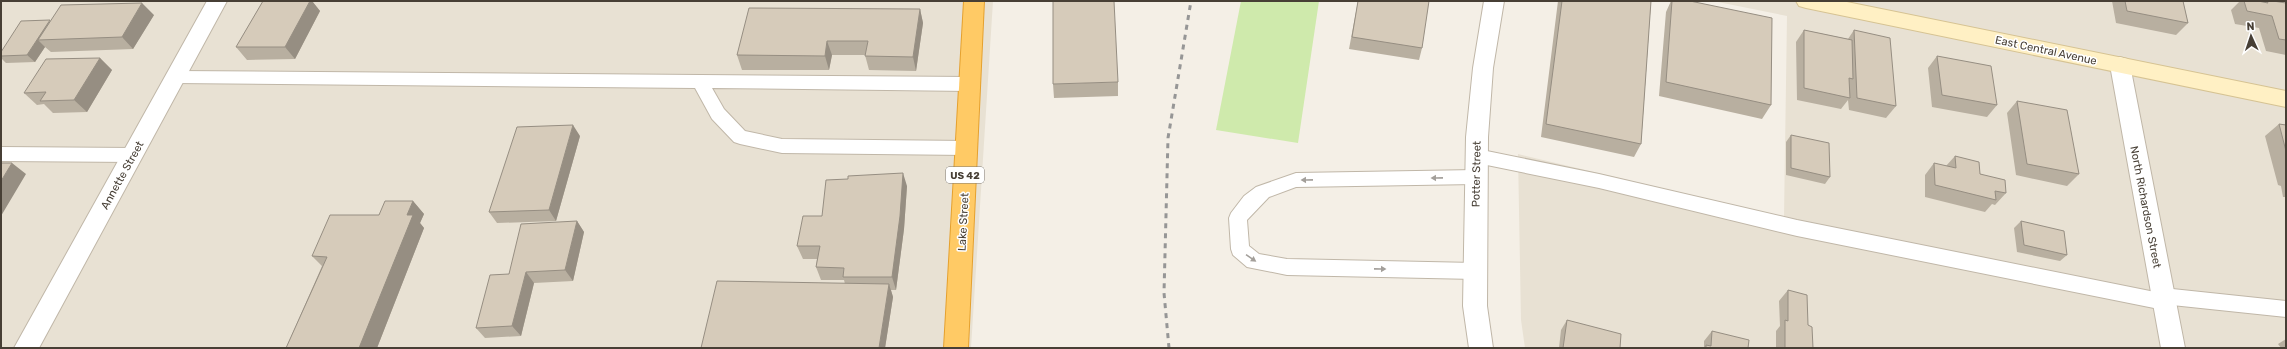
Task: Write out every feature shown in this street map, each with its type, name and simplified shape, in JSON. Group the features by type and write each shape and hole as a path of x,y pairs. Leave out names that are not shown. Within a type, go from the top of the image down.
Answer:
{"highway":[{"name":"Lake Street","path":"956,348 974,1"}],"main road":[{"name":"East Central Avenue","path":"1806,1 2286,99"}],"street":[{"name":"Annette Street","path":"26,348 217,1"},
{"name":"Potter Street","path":"1481,348 1475,306 1476,167 1483,68 1494,1"},
{"name":"North Richardson Street","path":"2120,65 2172,348"}],"lane":[{"path":"175,77 970,84"},
{"path":"700,82 718,114 740,137 782,146 967,148"},
{"path":"1,154 133,155"},
{"path":"1475,270 1287,267 1254,261 1240,249 1238,218 1253,197 1270,187 1296,180 1476,167 1599,181 1797,228 2163,299 2286,309"}],"shaded area":[{"path":"1,1 993,1 971,348 1,348"},
{"path":"1713,1 2286,1 2286,348 1525,348 1521,320 1518,154 1784,217 1787,16"}],"green space":[{"path":"1241,1 1319,1 1298,143 1216,130"}],"building":[{"path":"263,1 310,1 285,47 236,47"},
{"path":"1053,1 1114,1 1118,82 1053,84"},
{"path":"1358,1 1429,1 1422,48 1352,37"},
{"path":"1562,1 1651,1 1641,144 1546,124"},
{"path":"1672,1 1690,1 1772,18 1771,105 1666,82"},
{"path":"2125,1 2183,1 2188,23 2127,11"},
{"path":"2244,1 2268,3 2267,1 2273,1 2286,3 2286,40 2279,39 2272,16 2247,11"},
{"path":"142,3 122,37 38,40 61,5"},
{"path":"749,8 920,9 913,57 865,56 868,41 827,41 825,56 737,55"},
{"path":"50,20 27,55 1,56 1,52 21,21"},
{"path":"1804,30 1852,40 1853,79 1849,78 1850,98 1804,88"},
{"path":"1854,30 1890,38 1896,106 1857,98"},
{"path":"1937,56 1991,66 1997,105 1942,95"},
{"path":"100,58 74,100 40,101 46,92 24,93 46,59"},
{"path":"2017,101 2067,110 2079,174 2027,164"},
{"path":"2279,124 2286,125 2286,151"},
{"path":"573,125 549,210 489,212 517,127"},
{"path":"1791,135 1829,143 1830,177 1791,168"},
{"path":"1955,156 1979,162 1980,174 2005,180 2006,193 1995,191 1996,200 1935,185 1934,163 1956,168"},
{"path":"1,163 12,163 1,181"},
{"path":"903,173 900,216 892,277 843,277 844,268 816,267 820,246 797,246 803,216 822,216 826,180 848,179 848,176"},
{"path":"385,201 413,201 407,215 413,215 359,348 286,348 327,257 312,256 330,215 379,215"},
{"path":"577,221 565,270 526,272 512,326 476,328 490,275 509,274 521,224"},
{"path":"2021,221 2064,231 2067,255 2024,245"},
{"path":"717,281 889,284 879,348 701,348"},
{"path":"1788,290 1807,295 1808,325 1812,327 1813,348 1785,348 1785,320 1788,321"},
{"path":"1567,320 1621,334 1620,348 1563,348"},
{"path":"1712,331 1749,340 1748,348 1706,348 1706,345 1711,346"}],"railway":[{"path":"1169,348 1164,293 1168,138 1191,1"}]}
